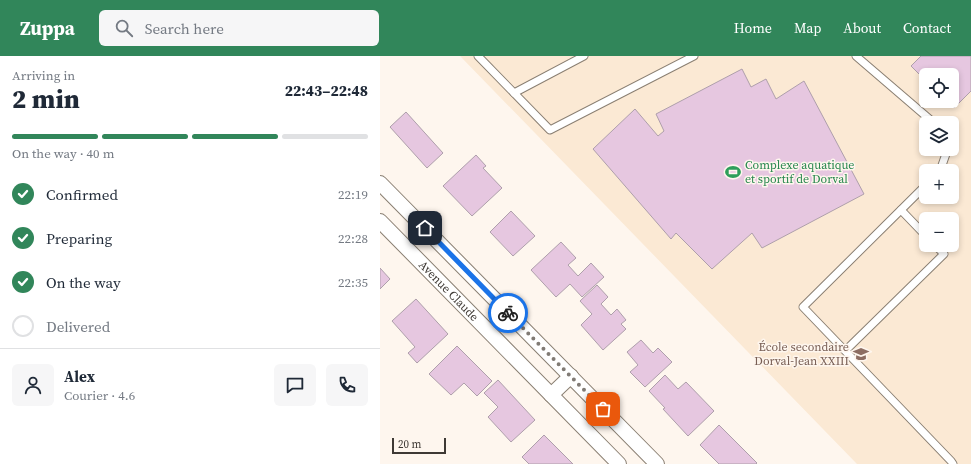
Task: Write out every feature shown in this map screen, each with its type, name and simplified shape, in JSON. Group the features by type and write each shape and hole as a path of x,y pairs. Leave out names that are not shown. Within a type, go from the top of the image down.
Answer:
{"street":[{"path":"380,183 657,464"},
{"name":"Avenue Claude","path":"380,221 619,464"},
{"path":"551,395 571,376"}],"lane":[{"path":"514,93 584,56"},
{"path":"482,57 550,130 694,56"},
{"path":"856,56 926,116"},
{"path":"919,192 803,307 846,350 951,460 953,464"},
{"path":"901,210 919,229"},
{"path":"846,350 944,254 942,252"}],"shaded area":[{"name":"École secondaire Dorval-Jean XXIII","path":"460,56 971,56 971,464 857,464"}],"building":[{"path":"921,56 971,56 971,91 959,103 959,68 919,68 919,74 911,66"},
{"name":"Complexe aquatique et sportif de Dorval","path":"742,69 751,87 766,79 776,99 804,81 864,194 762,248 752,233 712,269 676,233 671,239 593,149 635,109 658,136 664,131 656,114"},
{"path":"406,112 443,153 427,168 390,127"},
{"path":"476,155 486,166 483,168 502,188 472,216 443,186"},
{"path":"511,211 535,236 513,256 490,232"},
{"path":"561,242 576,258 568,265 578,276 591,263 604,277 582,297 570,284 556,297 531,270"},
{"path":"380,268 390,279 380,289"},
{"path":"597,285 608,297 601,304 611,315 617,309 626,320 621,324 626,329 603,350 581,325 592,314 580,301"},
{"path":"416,299 448,334 417,363 408,353 415,347 392,321"},
{"path":"641,340 653,353 658,348 672,362 645,387 630,372 638,365 627,352"},
{"path":"457,346 492,381 477,396 464,383 451,395 429,374"},
{"path":"665,375 678,389 686,382 714,411 688,436 663,409 665,408 649,391"},
{"path":"498,380 535,420 511,442 488,417 498,407 484,393"},
{"path":"719,425 757,463 756,464 719,464 700,445"},
{"path":"544,435 573,464 529,464 522,457"}],"way so far":[{"path":"508,313 603,409"}],"place":[{"name":"Complexe aquatique et sportif de Dorval","path":"733,172"},
{"name":"École secondaire Dorval-Jean XXIII","path":"861,354"}],"route":[{"path":"425,228 508,313"}]}
